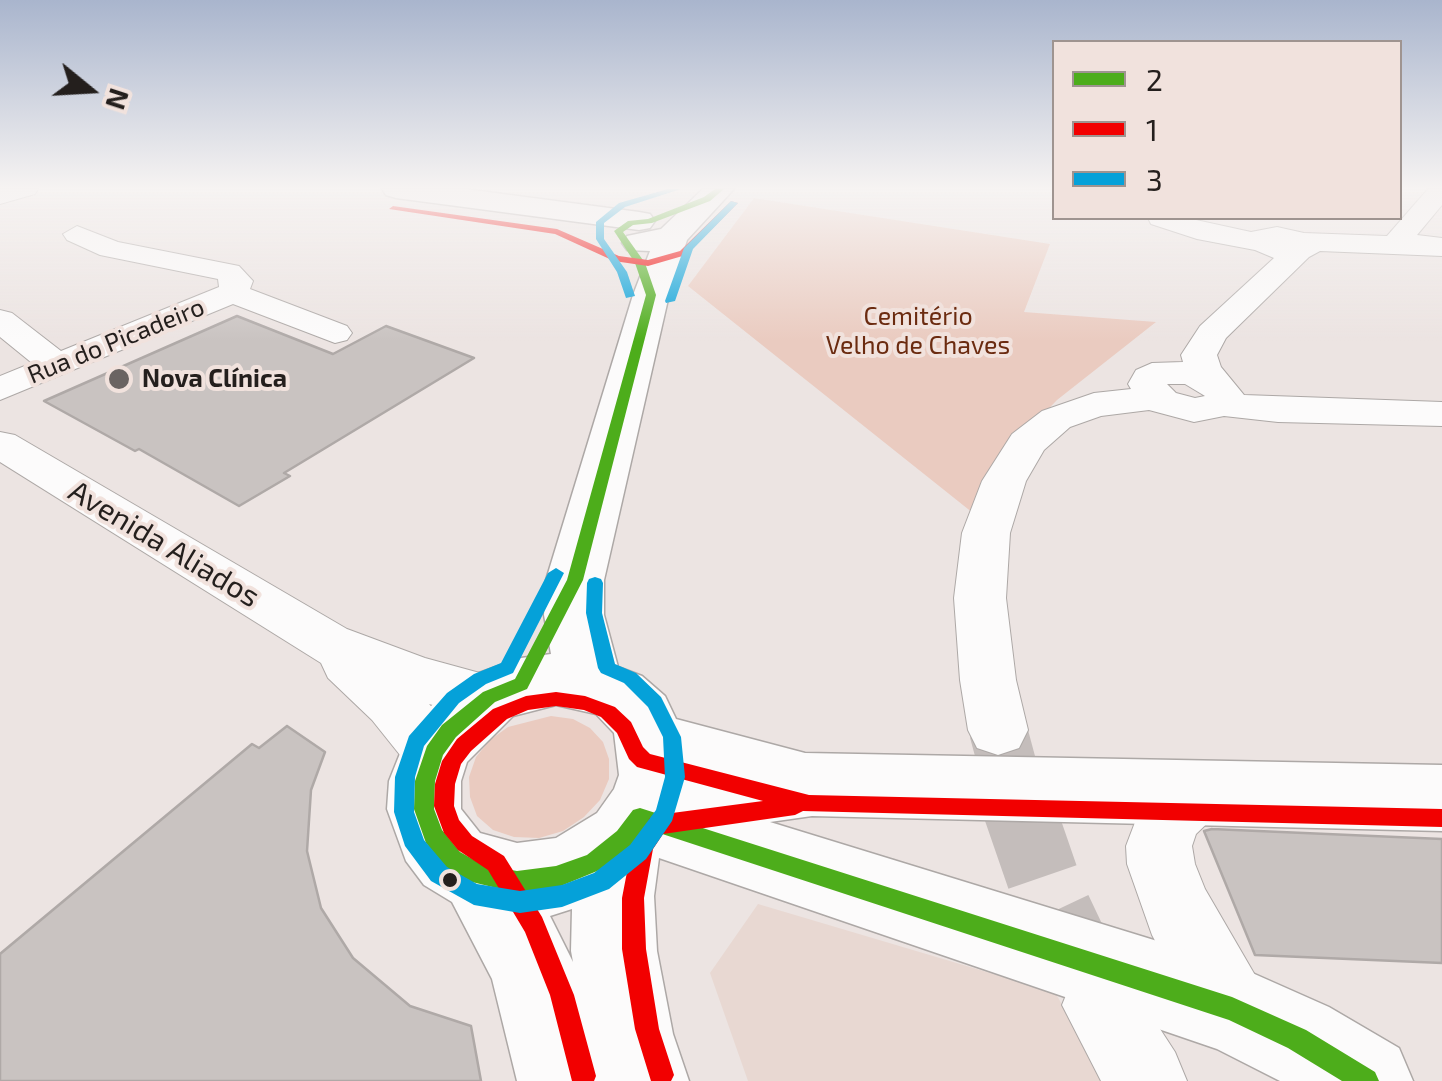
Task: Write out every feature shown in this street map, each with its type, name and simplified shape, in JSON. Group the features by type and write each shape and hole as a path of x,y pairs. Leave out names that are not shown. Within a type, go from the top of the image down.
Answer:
{"main road":[{"path":"590,683 574,615 575,580 651,295 648,239"},
{"path":"505,691 575,580"},
{"path":"642,1081 627,1034 614,951 612,896 641,801 641,716 619,696 590,683 556,679 505,691 448,731 434,752 425,780 424,809 433,836 452,859 480,875 517,882 556,877 594,862 641,801 812,784 1442,798"},
{"path":"641,801 1232,1009 1297,1039 1366,1081"},
{"path":"480,875 532,968 564,1081"}],"street":[{"path":"89,239 110,249 228,272 237,281 233,293 334,333"},
{"path":"1153,387 1170,350 1289,240 1428,246"},
{"path":"1223,396 1204,371 1199,356 1212,333 1289,240"},
{"name":"Rua do Picadeiro","path":"0,389 233,293"},
{"path":"0,320 58,365"},
{"path":"998,730 988,680 980,598 986,532 1004,481 1027,444 1056,419 1153,387 1178,372 1206,379 1223,396 1278,410 1442,414"},
{"name":"Avenida Aliados","path":"0,444 328,644"},
{"path":"328,644 418,679 505,691"},
{"path":"328,644 392,704 434,752"},
{"path":"1196,793 1168,817 1160,846 1161,864 1178,910 1232,1009"},
{"path":"1100,1005 1146,1081"}],"shaded area":[{"path":"758,904 1034,986 1051,985 1105,1081 748,1081 710,973"}],"green space":[{"name":"Cemitério Velho de Chaves","path":"723,239 1021,239 1050,244 1024,312 1156,322 1057,400 1003,456 978,517 688,286"},
{"path":"551,716 573,719 590,728 603,742 609,759 609,779 600,800 563,831 539,838 514,837 493,830 477,816 470,797 469,777 476,757 508,727"}],"building":[{"path":"237,316 333,354 386,326 474,358 284,473 290,476 239,506 44,401"},
{"path":"287,726 325,752 311,790 307,851 321,908 353,958 410,1006 471,1026 481,1081 0,1081 0,954 252,744 259,748"},
{"path":"1204,831 1442,839 1442,963 1255,955"}],"tunnel":[{"path":"998,730 1020,812"},
{"path":"1020,812 1049,896 1084,970"}],"transit line":[{"name":"1","path":"574,239 617,259 648,263 683,253 697,239"},
{"name":"3","path":"600,239 622,272 630,296"},
{"name":"2","path":"624,239 640,263 651,295 575,580 521,684 489,697 449,731 434,752 425,781 424,809 433,836 452,859 480,875 517,882 556,877 594,862 624,838 640,817"},
{"name":"3","path":"670,301 689,248 698,239"},
{"name":"3","path":"556,573 507,668 480,679 453,698 416,742 405,777 404,812 416,846 439,874 474,894 520,902 562,896 601,881 638,852 665,814 675,777 672,737 655,702 630,678 607,668 594,613 595,583"},
{"name":"1","path":"583,1076 562,995 534,925 496,863 465,843 451,826 444,806 452,761 464,745 500,714 526,703 556,699 585,703 608,712 624,728 644,761 809,804 1442,818"},
{"name":"1","path":"661,1075 647,1029 634,949 633,898 643,846 657,825 795,806"},
{"name":"2","path":"640,817 1232,1009 1297,1039 1366,1081"}],"place":[{"name":"Nova Clínica","path":"119,379"}]}
